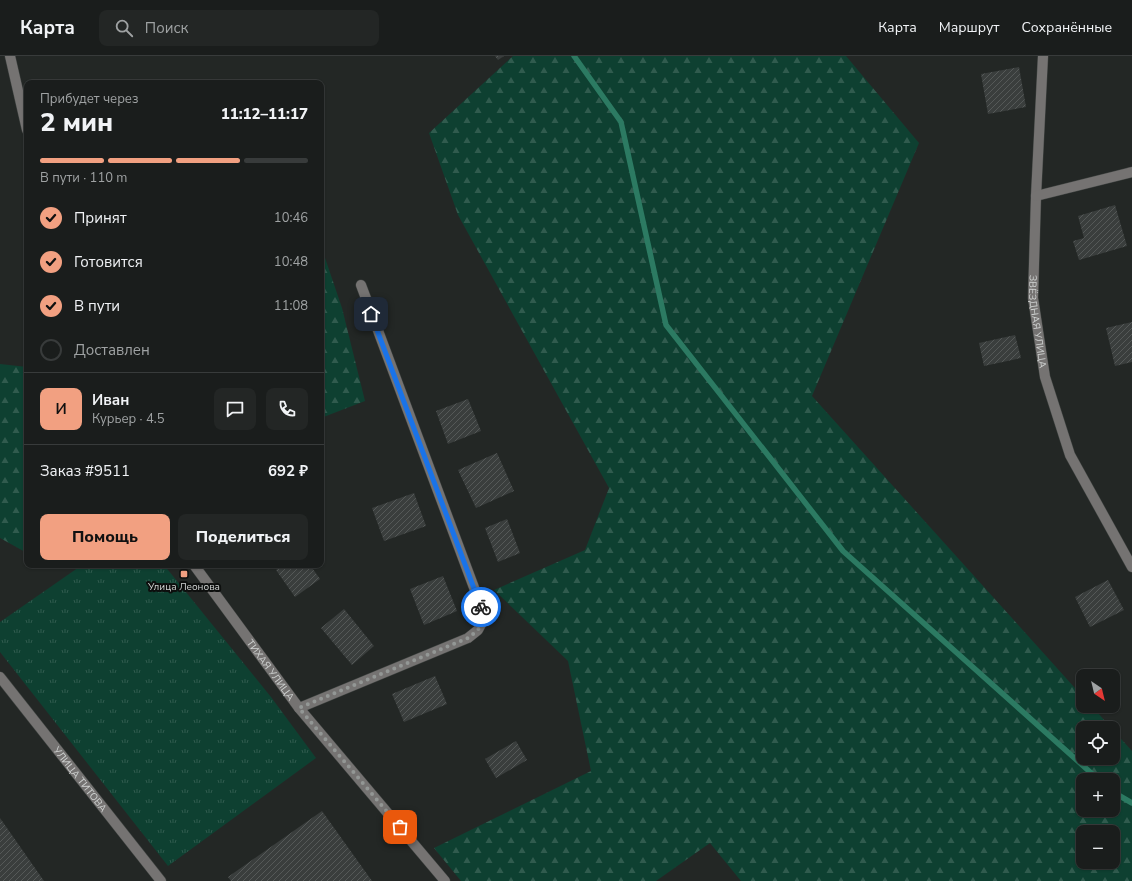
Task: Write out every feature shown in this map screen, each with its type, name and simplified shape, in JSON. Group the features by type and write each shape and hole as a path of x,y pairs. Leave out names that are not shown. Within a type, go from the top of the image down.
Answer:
{"street":[{"path":"10,56 24,117"},
{"name":"ЗВЁЗДНАЯ УЛИЦА","path":"1043,56 1036,196 1033,298 1045,377 1070,455 1132,567"},
{"path":"1036,196 1132,172"},
{"path":"299,708 468,638 478,630 484,617 360,285"},
{"name":"ТИХАЯ УЛИЦА","path":"196,568 299,708 445,881"},
{"name":"УЛИЦА ТИТОВА","path":"0,677 161,881"}],"green space":[{"path":"513,56 846,56 919,143 812,396 1076,689 1076,713 1098,713 1105,721 1076,721 1076,765 1120,765 1120,738 1132,751 1132,881 741,881 710,843 656,881 461,881 434,848 591,771 568,661 494,590 585,550 609,488 458,215 429,133"},
{"path":"324,255 342,308 365,401 324,417"},
{"path":"0,364 24,367 24,551 0,538"},
{"path":"78,568 166,568 271,697 316,758 168,866 0,652 0,622"}],"building":[{"path":"495,56 504,56 498,60"},
{"path":"1019,67 1026,107 988,114 981,74"},
{"path":"1115,205 1127,246 1079,260 1073,241 1084,238 1078,216"},
{"path":"1132,322 1132,362 1115,366 1106,328"},
{"path":"1015,335 1021,358 984,366 979,343"},
{"path":"468,399 481,431 448,444 436,411"},
{"path":"497,453 514,491 476,508 458,470"},
{"path":"414,493 426,526 384,541 372,508"},
{"path":"507,519 520,553 498,562 485,528"},
{"path":"279,568 312,568 320,579 295,597 276,570"},
{"path":"443,576 457,611 424,625 410,589"},
{"path":"1108,580 1124,610 1090,627 1075,597"},
{"path":"344,609 374,646 352,665 321,628"},
{"path":"435,676 447,704 404,722 392,694"},
{"path":"516,741 527,760 496,778 485,759"},
{"path":"322,811 372,881 231,881 228,877"},
{"path":"0,818 44,881 0,881"}],"waterway":[{"path":"574,56 621,122 666,325 843,551 1091,773"},
{"path":"1120,796 1132,803"}],"way so far":[{"path":"400,827 299,708 468,638 478,630 484,617 481,607"}],"place":[{"name":"Улица Леонова","path":"184,574"}],"route":[{"path":"371,314 481,607"}]}
